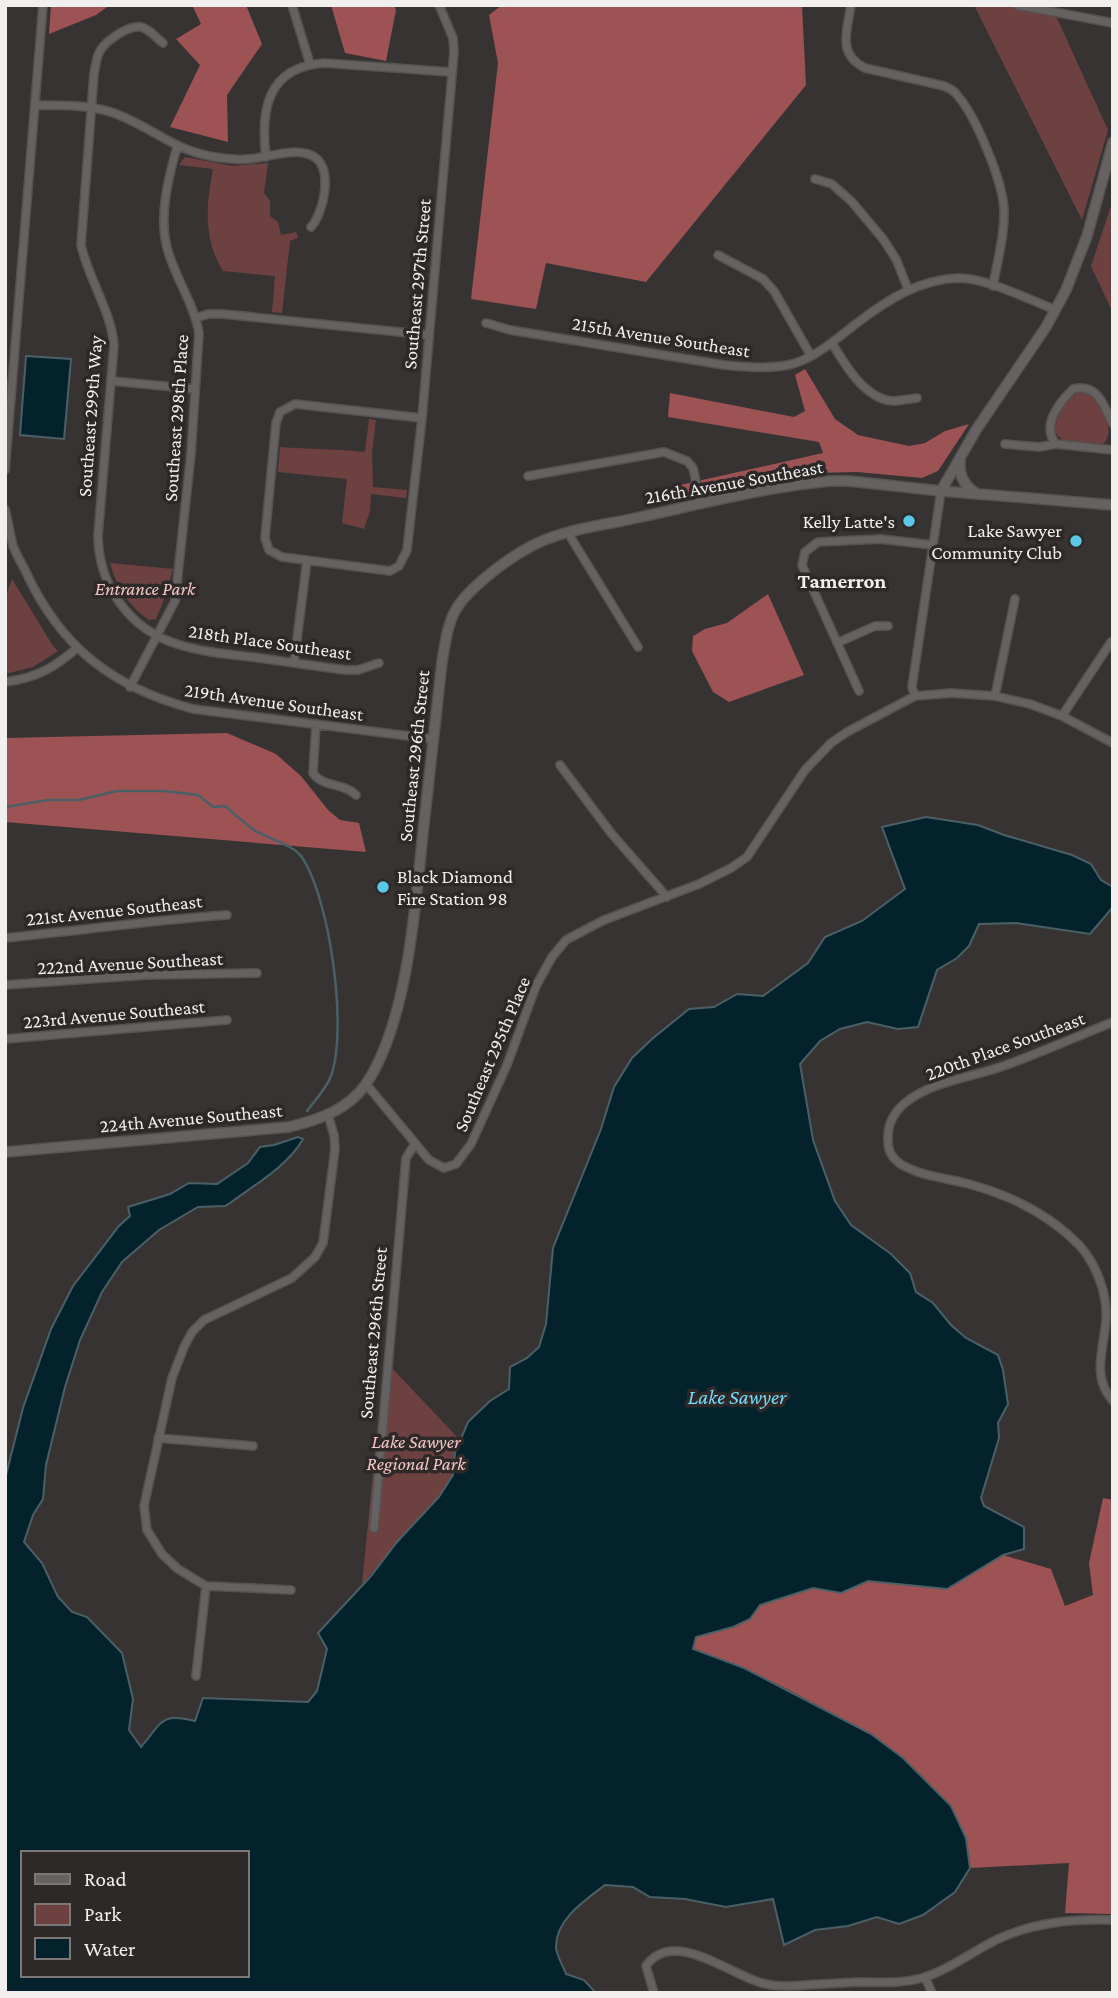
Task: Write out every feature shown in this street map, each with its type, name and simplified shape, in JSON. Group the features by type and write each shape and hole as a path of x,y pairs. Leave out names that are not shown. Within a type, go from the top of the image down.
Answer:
{"street":[{"path":"5,470 43,5"},
{"path":"292,5 310,64"},
{"name":"Southeast 297th Street","path":"307,560 390,571 399,566 408,542 422,418 454,52 453,38 439,5"},
{"path":"851,5 846,41 847,52 853,62 865,68 951,89 958,95 980,134 1003,197 1004,214 993,286"},
{"path":"1017,5 1113,23"},
{"name":"Southeast 299th Way","path":"157,636 127,613 118,602 111,591 99,555 100,498 114,345 112,329 86,269 81,245 94,73 99,52 108,41 138,26 148,30 163,44"},
{"path":"266,157 263,133 268,98 275,86 289,74 310,64 452,72"},
{"path":"35,105 92,108 117,113 177,148 220,158 246,160 305,153 320,162 325,179 321,209 311,227"},
{"path":"915,696 912,687 941,491 962,453 1056,310 1066,290 1087,236 1113,142"},
{"name":"Southeast 298th Place","path":"130,687 169,615 177,588 195,389 199,342 196,318 165,239 168,181 177,148"},
{"path":"815,179 832,184 852,202 896,259 908,289"},
{"path":"718,255 763,279 774,291 811,356"},
{"name":"215th Avenue Southeast","path":"486,323 510,330 757,368 789,365 811,356 908,289 935,280 962,278 993,286 1056,310"},
{"path":"196,318 208,314 223,314 429,335"},
{"path":"832,343 843,363 875,395 893,401 917,398"},
{"path":"112,382 195,389"},
{"path":"1056,444 1050,433 1050,421 1073,389 1086,388 1096,392 1113,424"},
{"path":"294,663 307,560 282,557 269,550 265,538 276,423 280,412 295,404 422,418"},
{"path":"1005,444 1039,447 1056,444 1113,450"},
{"path":"528,476 664,452 687,461 693,468 701,504"},
{"path":"962,453 960,474 967,485 978,494"},
{"name":"216th Avenue Southeast","path":"466,597 528,548 568,533 701,504 830,481 1113,505"},
{"name":"219th Avenue Southeast","path":"5,509 14,549 45,609 77,648 107,673 130,687 166,702 193,709 433,739"},
{"path":"568,533 638,647"},
{"path":"859,691 802,565 804,555 809,547 818,542 880,540 933,545"},
{"name":"Southeast 296th Street","path":"366,1084 388,1033 401,988 416,900 442,662 455,611 466,597"},
{"path":"995,696 1014,599"},
{"path":"837,643 875,626 888,626"},
{"name":"218th Place Southeast","path":"157,636 202,651 294,663 358,670 379,663"},
{"path":"1062,716 1111,642"},
{"path":"5,682 25,680 46,672 77,648"},
{"path":"560,765 611,833 667,897 731,868 747,857 819,753 847,732 915,696 951,692 995,696 1030,704 1062,716 1113,743"},
{"path":"316,724 313,773 321,782 345,787 356,795"},
{"name":"Southeast 295th Place","path":"366,1084 429,1160 440,1167 449,1167 463,1157 507,1065 536,986 552,957 566,940 584,929 667,897"},
{"name":"221st Avenue Southeast","path":"5,938 152,920 227,915"},
{"name":"222nd Avenue Southeast","path":"5,985 147,975 257,973"},
{"name":"223rd Avenue Southeast","path":"5,1039 226,1020"},
{"name":"220th Place Southeast","path":"1104,1335 1105,1304 1089,1258 1056,1225 1012,1198 918,1172 898,1163 888,1150 888,1135 889,1125 897,1111 931,1088 1006,1066 1113,1022"},
{"name":"224th Avenue Southeast","path":"5,1152 278,1129 328,1115 366,1084"},
{"path":"291,1590 206,1586 179,1570 162,1554 146,1531 144,1506 172,1378 192,1332 204,1320 292,1278 315,1257 323,1243 335,1149 328,1115"},
{"name":"Southeast 296th Street","path":"374,1528 405,1171 407,1154 415,1144"},
{"path":"1113,1331 1104,1335 1099,1372 1104,1391 1113,1401"},
{"path":"158,1438 253,1446"},
{"path":"196,1676 206,1586"},
{"path":"654,1993 646,1966 652,1958 663,1952 688,1953 720,1962 751,1980 765,1984 898,1984 925,1977 999,1938 1024,1930 1064,1920 1113,1920"},
{"path":"925,1977 932,1993"}],"green space":[{"path":"974,5 1051,5 1108,130 1082,220"},
{"path":"185,157 232,166 268,163 264,193 270,201 270,216 278,222 281,235 296,232 298,238 290,241 282,313 272,312 275,276 223,271 209,234 209,196 213,169 179,165"},
{"path":"1113,200 1113,313 1091,266"},
{"path":"1081,391 1094,395 1106,420 1108,433 1103,444 1063,441 1055,432 1063,408"},
{"path":"369,419 376,420 372,453 373,487 407,490 406,498 371,494 370,511 364,529 342,523 347,479 278,472 280,447 365,452"},
{"name":"Entrance Park","path":"110,563 173,569 156,619 149,620 129,602"},
{"path":"12,579 58,651 33,667 5,674 5,598"},
{"name":"Lake Sawyer Regional Park","path":"384,1363 389,1365 460,1440 455,1453 453,1475 439,1497 362,1584"}],"shaded area":[{"path":"51,5 110,5 96,15 49,34"},
{"path":"192,5 246,5 262,44 227,95 228,142 170,127 200,65 176,39 201,24"},
{"path":"331,5 394,5 396,10 386,61 345,53"},
{"path":"502,5 802,5 806,85 646,282 546,263 536,309 471,299 498,63 489,15"},
{"path":"805,369 835,419 858,435 909,446 925,443 945,431 969,424 938,471 922,478 857,472 815,473 666,501 663,492 671,487 823,453 819,442 668,417 670,393 794,417 805,411 795,375"},
{"path":"768,594 804,675 729,702 713,692 692,651 693,636 705,629 727,623"},
{"path":"227,733 276,754 301,776 328,810 340,820 359,823 366,852 5,822 5,738"},
{"path":"1103,1498 1113,1500 1113,1914 1065,1913 1069,1863 970,1868 966,1838 923,1777 903,1758 871,1734 787,1689 744,1668 693,1649 696,1637 733,1627 750,1619 759,1605 813,1588 841,1593 868,1581 947,1589 1003,1555 1051,1569 1065,1606 1093,1595 1089,1563"}],"water":[{"path":"26,356 71,359 64,439 20,435"},
{"name":"Lake Sawyer","path":"926,817 978,825 1072,855 1091,864 1101,880 1113,887 1113,907 1090,934 1016,923 979,924 969,946 957,958 937,970 918,1027 898,1029 867,1022 840,1029 820,1041 800,1064 813,1140 835,1201 851,1225 891,1254 910,1273 916,1292 933,1303 951,1325 966,1338 998,1355 1008,1404 998,1423 999,1438 981,1498 984,1506 1024,1527 1024,1549 1003,1555 947,1589 868,1581 841,1593 813,1588 760,1605 750,1619 733,1627 696,1637 693,1649 744,1668 871,1734 903,1758 951,1806 966,1838 970,1868 955,1892 923,1915 899,1924 877,1917 848,1926 815,1930 784,1945 773,1899 726,1907 685,1899 650,1897 633,1887 605,1885 580,1904 566,1920 560,1928 556,1948 566,1974 584,1980 596,1993 5,1993 5,1479 23,1408 51,1329 73,1286 119,1226 130,1216 128,1207 170,1194 189,1183 217,1184 248,1163 260,1147 298,1137 303,1139 280,1166 230,1203 225,1206 198,1207 159,1230 122,1262 102,1292 80,1340 65,1387 46,1465 43,1499 33,1515 24,1542 42,1563 58,1597 72,1612 87,1617 122,1653 133,1699 129,1730 141,1747 158,1726 168,1719 195,1721 203,1698 308,1702 317,1691 327,1649 318,1633 439,1497 453,1475 455,1453 468,1422 490,1401 509,1389 510,1367 527,1358 539,1347 546,1324 553,1248 601,1129 614,1087 632,1058 689,1009 714,1007 737,994 763,996 808,963 825,937 862,921 905,889 882,827"}],"waterway":[{"path":"5,807 48,800 79,800 117,791 164,791 198,795 213,807 225,806 254,830 286,845 301,856 311,875 328,931 337,997 338,1028 331,1076 307,1111"}],"place":[{"name":"Kelly Latte's","path":"909,521"},
{"name":"Lake Sawyer Community Club","path":"1076,541"},
{"name":"Black Diamond Fire Station 98","path":"383,887"}],"district":[{"name":"Tamerron","path":"842,581"}]}
